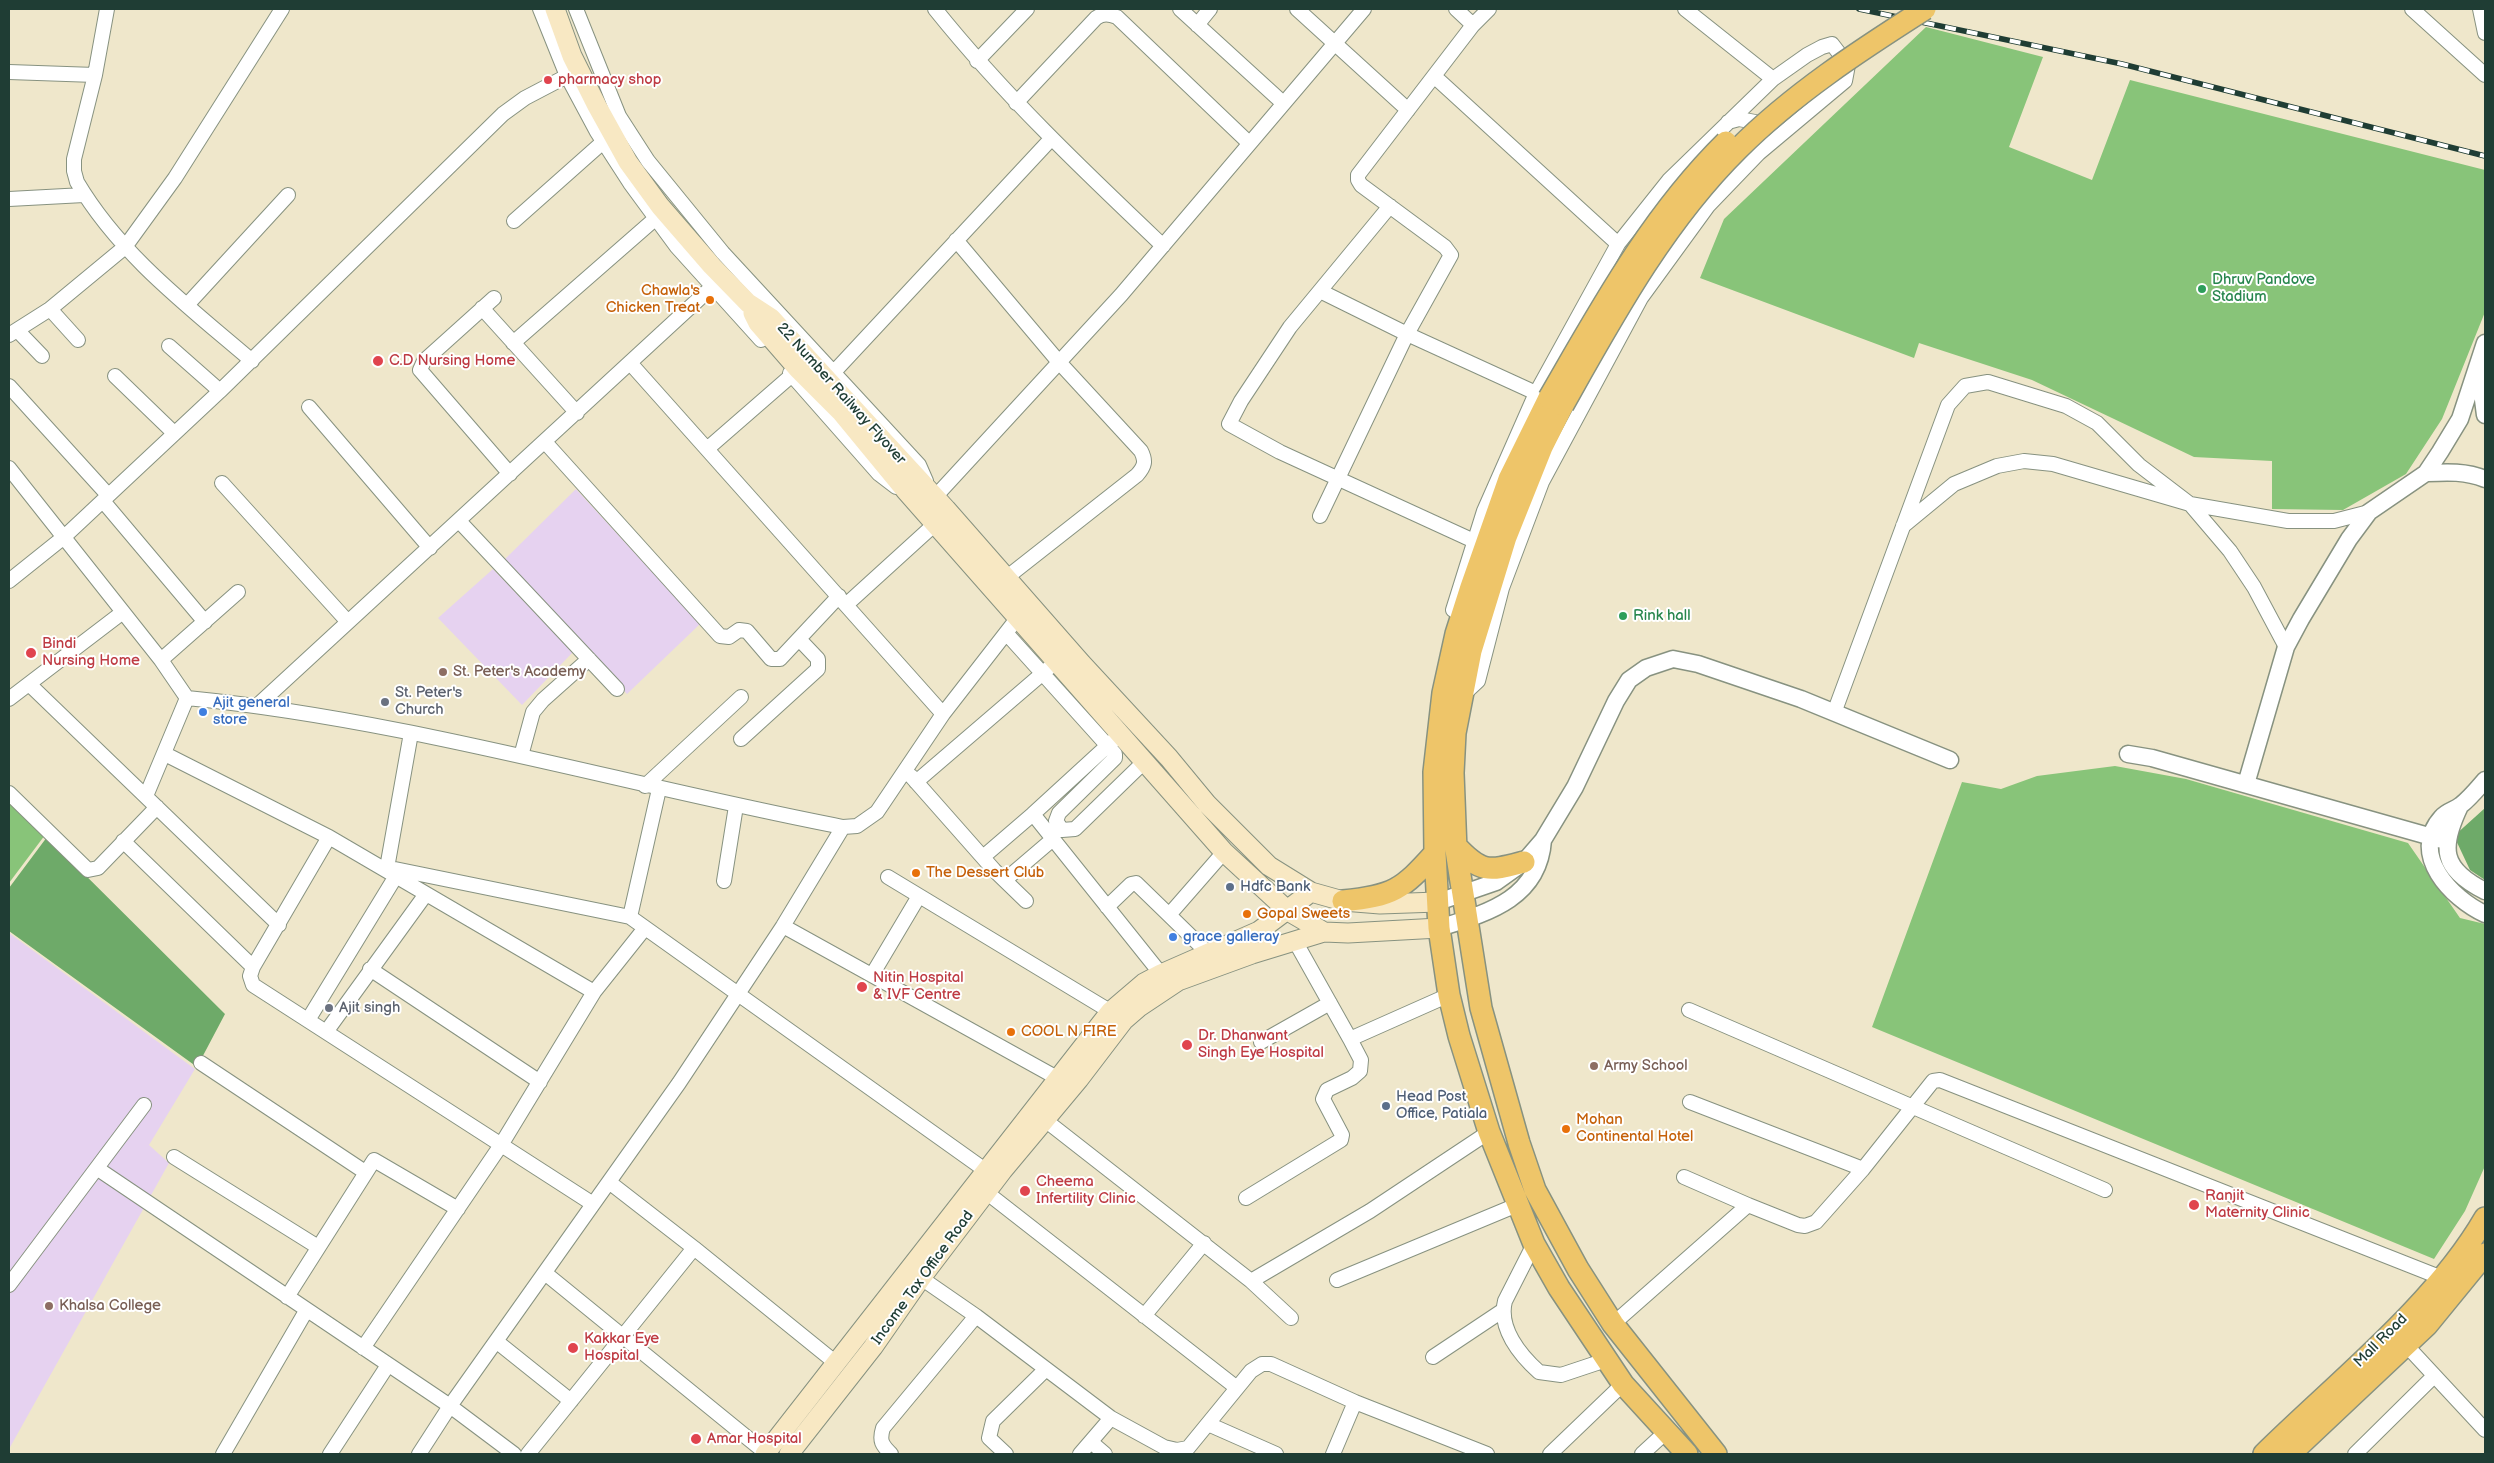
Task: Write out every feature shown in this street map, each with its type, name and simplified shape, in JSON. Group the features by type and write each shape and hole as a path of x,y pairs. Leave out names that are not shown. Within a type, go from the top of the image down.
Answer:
{"main road":[{"name":"22 Number Railway Flyover","path":"556,9 572,56 628,162 674,223 748,303 771,318 932,494 1006,578 1023,611"},
{"path":"1716,1454 1613,1324 1559,1234 1535,1190 1526,1167 1481,1008 1456,846 1453,773 1455,733 1452,695 1456,634 1503,495 1524,445 1632,257 1698,170 1778,94 1823,59 1901,9"},
{"path":"1549,399 1691,202 1724,164 1768,121 1798,96 1841,64 1925,9"},
{"name":"22 Number Railway Flyover","path":"748,303 758,323 798,369 841,412 935,524 1023,611"},
{"path":"1023,611 1049,667 1114,739 1144,762 1224,852 1288,911 1324,932"},
{"path":"1023,611 1169,758 1207,804 1268,866 1311,892 1343,901 1380,904 1438,902"},
{"path":"1452,695 1434,772 1435,852 1439,928 1449,995 1489,1132 1534,1244 1623,1384 1687,1454"},
{"path":"1456,846 1471,863 1486,870 1494,870 1524,862"},
{"path":"1343,901 1374,898 1398,888 1412,879 1435,852"},
{"path":"765,1454 836,1364 958,1218 985,1170 1059,1080 1144,983 1259,931 1311,892"},
{"path":"1117,1016 1178,980 1252,954 1324,932 1348,933 1439,928"},
{"name":"Income Tax Office Road","path":"789,1454 873,1347 922,1278 958,1218 986,1192 1058,1104 1117,1016"},
{"name":"Mall Road","path":"2264,1454 2365,1358 2442,1278 2460,1256 2485,1218"},
{"name":"Mall Road","path":"2290,1454 2406,1345 2452,1296 2485,1254"}],"street":[{"path":"107,9 95,75 74,159 77,182 84,195 126,246 187,305 252,361"},
{"path":"42,356 13,332 50,308 126,246 175,178 282,9"},
{"path":"540,9 567,76 603,142 677,247 879,474 906,491"},
{"path":"576,9 619,116 648,161 722,253 919,465 932,494 1121,295 1364,9"},
{"path":"935,9 977,61 1050,139 1163,246"},
{"path":"977,61 1027,9"},
{"path":"1180,9 1283,103"},
{"path":"1197,25 1210,9"},
{"path":"1297,9 1408,110"},
{"path":"1456,9 1473,26"},
{"path":"1320,516 1407,334 1451,255 1445,247 1361,186 1358,175 1473,26 1489,9"},
{"path":"1686,9 1773,79"},
{"path":"2412,9 2485,75"},
{"path":"2480,9 2485,33"},
{"path":"1016,103 1096,18 1101,14 1110,14 1117,17 1249,143"},
{"path":"1832,44 1848,66 1845,81 1759,153 1708,206 1641,298 1542,482 1502,588 1478,681 1452,695 1440,671 1444,638 1474,541 1549,399 1618,244 1669,180 1727,122 1773,79 1822,46 1832,44"},
{"path":"9,72 95,75"},
{"path":"9,581 64,537 252,361 504,114 525,98 567,76"},
{"path":"1434,76 1618,244"},
{"path":"1727,122 1739,119 1755,122 1762,136 1759,153"},
{"path":"834,372 1050,139"},
{"path":"514,222 603,142"},
{"path":"9,199 84,195"},
{"path":"187,305 288,195"},
{"path":"1390,206 1286,333 1241,400 1229,424 1280,452 1474,541"},
{"path":"513,343 656,218"},
{"path":"956,240 1058,361 1141,450 1145,460 1144,468 1006,578"},
{"path":"258,705 577,414 713,286"},
{"path":"1320,291 1407,334 1549,399"},
{"path":"494,298 424,361 420,370 510,474"},
{"path":"50,308 78,340"},
{"path":"482,308 577,414"},
{"path":"1901,528 1954,484 1997,466 2024,461 2053,464 2190,504 2305,523 2334,521 2369,512 2426,473 2460,419 2485,343"},
{"path":"169,346 220,391"},
{"path":"2478,362 2485,415"},
{"path":"631,364 943,714"},
{"path":"707,449 792,375"},
{"path":"115,376 174,433"},
{"path":"1834,713 1948,405 1966,386 1977,382 1988,382 2045,399 2081,413 2097,423 2139,465 2190,504 2241,567 2265,606 2286,648"},
{"path":"9,386 106,498 205,622"},
{"path":"309,407 430,548"},
{"path":"545,442 720,636 729,637 739,630 747,631 771,659 776,660 843,600 935,524"},
{"path":"9,468 161,660 187,698 258,705 411,732 644,786 843,828 857,826 877,812 943,714 1023,611"},
{"path":"2426,473 2454,472 2485,479"},
{"path":"222,483 348,622"},
{"path":"2246,784 2286,648 2326,576 2369,512"},
{"path":"459,521 617,689"},
{"path":"161,660 238,592"},
{"path":"9,699 123,612"},
{"path":"916,782 1049,667 1006,634"},
{"path":"741,739 818,668 818,660 799,639"},
{"path":"521,756 533,712 543,700 589,659"},
{"path":"1438,902 1496,882 1524,862 1543,840 1575,787 1616,701 1629,680 1646,668 1674,659 1698,664 1834,713 1950,760"},
{"path":"29,684 279,926"},
{"path":"644,786 741,697"},
{"path":"146,796 187,698"},
{"path":"308,1020 387,870 411,732"},
{"path":"1114,739 1115,758 1059,813 1056,821 1062,830 1075,829 1144,762"},
{"path":"983,857 1033,814 1114,739"},
{"path":"165,754 329,837 594,992"},
{"path":"2128,754 2152,758 2439,839"},
{"path":"905,770 983,857 1026,901"},
{"path":"2485,780 2460,806 2439,839 2432,862 2439,876 2449,889 2462,900 2485,914"},
{"path":"630,917 659,789"},
{"path":"9,793 88,870 98,868 157,807"},
{"path":"724,881 736,806"},
{"path":"1033,814 1161,974"},
{"path":"419,1454 450,1406 679,1083 783,926 843,828"},
{"path":"329,837 254,967 250,976 252,985 593,1204"},
{"path":"1005,880 1053,839"},
{"path":"2439,839 2453,868 2462,877 2485,891"},
{"path":"1439,928 1467,920 1491,910 1522,889 1542,858 1543,840"},
{"path":"123,841 254,967"},
{"path":"1169,915 1224,852"},
{"path":"387,870 630,917 985,1170"},
{"path":"888,876 1117,1016"},
{"path":"1107,907 1131,884 1136,883 1209,954"},
{"path":"326,1032 426,894"},
{"path":"872,976 919,896"},
{"path":"783,926 1059,1080"},
{"path":"363,1348 501,1145 594,992 645,928"},
{"path":"1246,1198 1341,1140 1342,1135 1323,1100 1327,1090 1352,1078 1360,1071 1361,1060 1295,941"},
{"path":"370,969 540,1082"},
{"path":"1350,1039 1449,995"},
{"path":"1261,1042 1330,1003"},
{"path":"1689,1010 1915,1106 2105,1190"},
{"path":"201,1063 365,1172"},
{"path":"1684,1176 1748,1206 1798,1226 1811,1225 1816,1222 1863,1169 1933,1081 1948,1082 2442,1278"},
{"path":"1690,1102 1863,1169"},
{"path":"9,1285 98,1169 144,1105"},
{"path":"1045,1120 1204,1243 1251,1281 1291,1318"},
{"path":"1251,1281 1370,1211 1489,1132"},
{"path":"174,1157 318,1247"},
{"path":"287,1297 371,1162 378,1160 458,1209"},
{"path":"98,1169 306,1311 450,1406 514,1454"},
{"path":"609,1182 694,1248 836,1364"},
{"path":"986,1192 1237,1388"},
{"path":"1337,1280 1517,1205"},
{"path":"1613,1324 1748,1206"},
{"path":"1144,1316 1204,1243"},
{"path":"1534,1244 1505,1301 1502,1311 1506,1330 1539,1372 1561,1375 1606,1360"},
{"path":"528,1454 694,1248"},
{"path":"545,1272 765,1454"},
{"path":"922,1278 976,1316 1111,1418 1164,1448 1177,1450 1188,1448 1256,1366 1271,1364 1355,1402 1486,1454"},
{"path":"223,1454 306,1311"},
{"path":"1433,1357 1502,1311"},
{"path":"891,1454 882,1444 880,1437 883,1428 976,1316"},
{"path":"496,1341 571,1401"},
{"path":"2406,1345 2485,1430"},
{"path":"330,1454 388,1365"},
{"path":"1006,1454 989,1438 993,1422 1045,1370"},
{"path":"2355,1454 2434,1376"},
{"path":"1550,1454 1623,1384"},
{"path":"1333,1454 1355,1402"},
{"path":"1080,1454 1111,1418"},
{"path":"1208,1424 1276,1454"},
{"path":"1642,1454 1666,1431"},
{"path":"1091,1442 1105,1454"}],"shaded area":[{"path":"576,489 700,624 627,694 503,561"},
{"path":"493,569 573,652 522,705 438,618"},
{"name":"Khalsa College","path":"9,933 195,1069 149,1145 169,1163 9,1449"}],"green space":[{"path":"1926,27 2043,57 2009,147 2092,180 2130,80 2485,170 2485,312 2442,419 2406,474 2343,510 2272,509 2272,461 2194,457 2032,380 1919,343 1914,358 1700,278 1724,219"},
{"path":"2115,766 2186,779 2408,843 2460,918 2485,924 2485,1166 2465,1211 2434,1259 1872,1027 1962,782 2001,789 2037,776"},
{"path":"9,798 45,835 9,883"},
{"path":"2485,808 2485,880 2470,870 2454,836"},
{"path":"47,837 225,1014 197,1067 9,931 9,888"}],"railway":[{"path":"1859,9 2122,64 2485,156"}],"place":[{"name":"pharmacy shop","path":"548,80"},
{"name":"Dhruv Pandove Stadium","path":"2202,289"},
{"name":"Chawla's Chicken Treat","path":"710,300"},
{"name":"C.D Nursing Home","path":"378,361"},
{"name":"Rink hall","path":"1623,616"},
{"name":"Bindi Nursing Home","path":"31,653"},
{"name":"St. Peter's Academy","path":"443,672"},
{"name":"St. Peter's Church","path":"385,702"},
{"name":"Ajit general store","path":"203,712"},
{"name":"The Dessert Club","path":"916,873"},
{"name":"Hdfc Bank","path":"1230,887"},
{"name":"Gopal Sweets","path":"1247,914"},
{"name":"grace galleray","path":"1173,937"},
{"name":"Nitin Hospital & IVF Centre","path":"862,987"},
{"name":"Ajit singh","path":"329,1008"},
{"name":"COOL N FIRE","path":"1011,1032"},
{"name":"Dr. Dhanwant Singh Eye Hospital","path":"1187,1045"},
{"name":"Army School","path":"1594,1066"},
{"name":"Head Post Office, Patiala","path":"1386,1106"},
{"name":"Mohan Continental Hotel","path":"1566,1129"},
{"name":"Cheema Infertility Clinic","path":"1025,1191"},
{"name":"Ranjit Maternity Clinic","path":"2194,1205"},
{"name":"Khalsa College","path":"49,1306"},
{"name":"Kakkar Eye Hospital","path":"573,1348"},
{"name":"Amar Hospital","path":"696,1439"}]}
